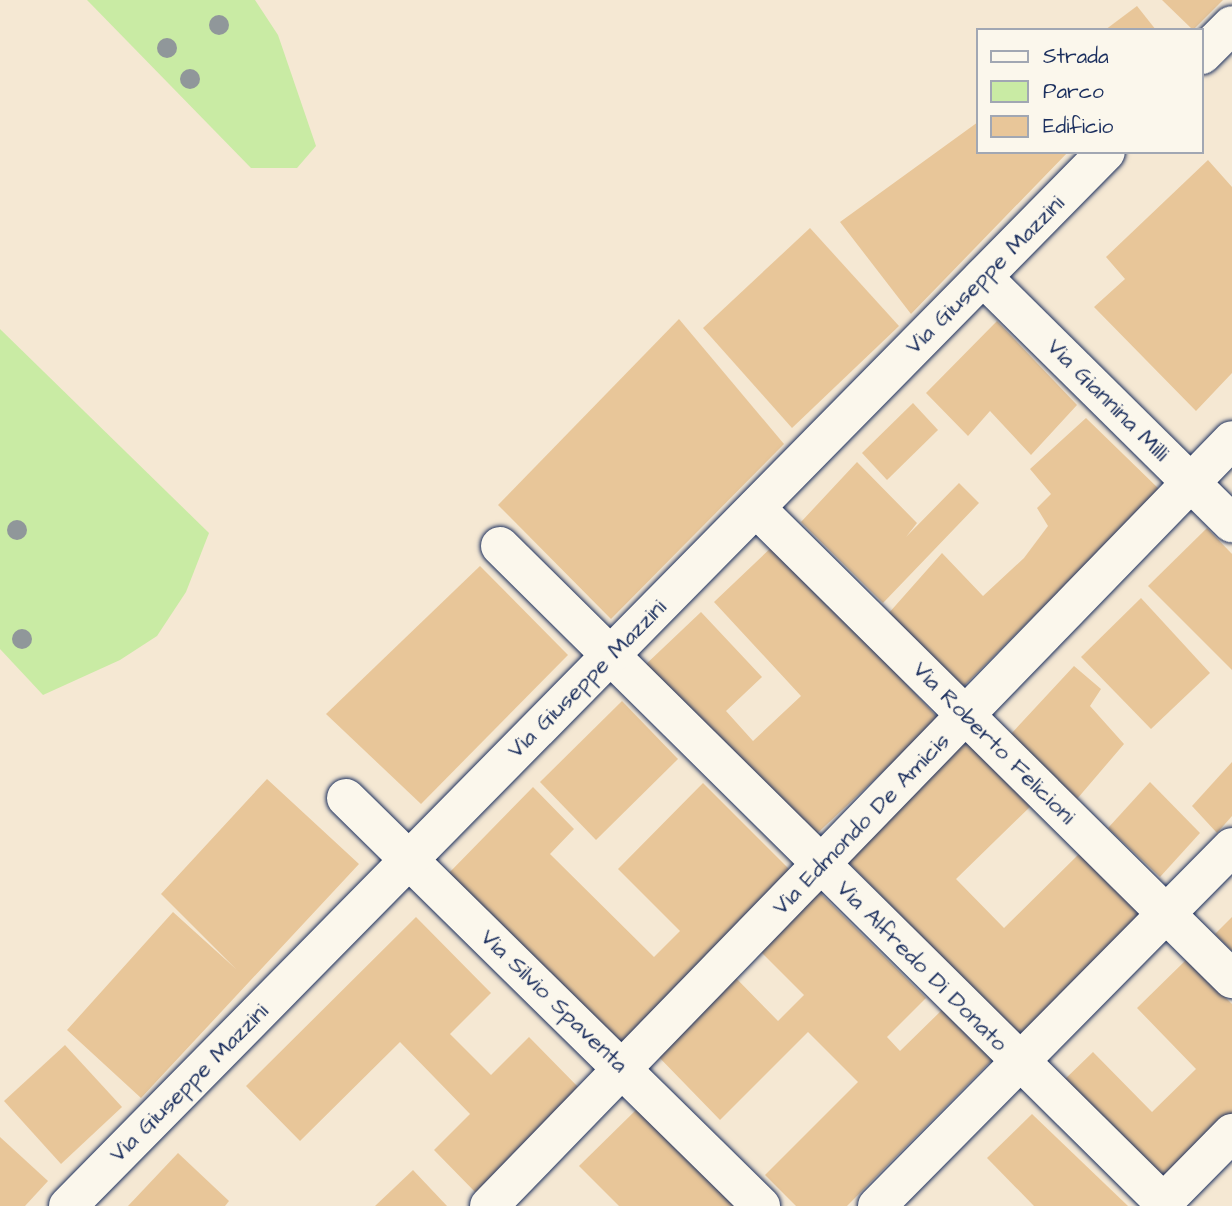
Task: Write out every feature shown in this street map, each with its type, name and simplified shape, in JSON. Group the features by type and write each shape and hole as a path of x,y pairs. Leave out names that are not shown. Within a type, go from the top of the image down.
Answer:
{"street":[{"name":"Via Giuseppe Mazzini","path":"68,1206 1104,154"},
{"name":"Via Giannina Milli","path":"983,278 1232,523"},
{"name":"Via Edmondo De Amicis","path":"489,1206 1232,440"},
{"name":"Via Roberto Felicioni","path":"756,508 1232,979"},
{"name":"Via Alfredo Di Donato","path":"500,546 609,658 1164,1205"},
{"name":"Via Silvio Spaventa","path":"346,798 761,1206"},
{"path":"877,1206 1232,847"},
{"path":"1164,1205 1232,1133"}],"green space":[{"path":"87,0 255,0 278,35 316,146 297,168 251,168"},
{"path":"0,329 209,533 186,592 157,636 120,660 43,695 0,649"}],"building":[{"path":"1162,0 1223,0 1195,28 1191,28"},
{"path":"1137,6 1154,28 1108,28"},
{"path":"976,123 976,154 1066,154 911,314 840,222"},
{"path":"1208,160 1232,187 1232,373 1196,411 1094,307 1125,279 1106,257"},
{"path":"810,228 899,326 792,428 703,328"},
{"path":"679,319 784,444 611,619 498,505"},
{"path":"997,321 1077,405 1031,455 990,411 968,436 926,393"},
{"path":"913,403 938,430 887,480 862,453"},
{"path":"1086,418 1160,490 963,687 888,614 942,553 983,596 1024,558 1048,526 1037,508 1051,494 1030,469"},
{"path":"857,462 917,523 906,537 959,483 979,503 883,603 801,522"},
{"path":"1207,528 1232,554 1232,670 1148,586"},
{"path":"775,544 939,719 807,843 643,667 701,612 762,677 726,711 753,741 801,696 714,602"},
{"path":"480,566 568,655 421,804 326,714"},
{"path":"1141,598 1210,673 1151,729 1081,657"},
{"path":"1074,666 1101,689 1090,706 1124,744 1077,799 1010,735"},
{"path":"622,701 678,759 596,840 540,782"},
{"path":"967,737 1033,804 956,879 1004,928 1083,850 1145,914 1020,1037 844,858"},
{"path":"1232,762 1232,816 1217,833 1192,806"},
{"path":"267,779 359,864 141,1098 67,1030 173,912 236,969 161,894"},
{"path":"1150,782 1200,833 1160,877 1108,828"},
{"path":"703,783 797,877 624,1052 446,876 533,787 574,829 550,854 654,957 680,931 618,869"},
{"path":"813,886 926,998 887,1037 900,1051 946,1006 996,1056 847,1206 796,1206 765,1175 858,1082 808,1032 720,1120 653,1051 731,973 778,1021 804,995 754,945"},
{"path":"416,917 491,993 450,1034 491,1075 529,1037 582,1091 478,1195 434,1150 470,1114 400,1042 300,1141 246,1086"},
{"path":"1232,917 1232,951 1215,934"},
{"path":"1187,959 1232,1004 1232,1115 1163,1185 1062,1082 1093,1052 1152,1112 1196,1069 1137,1008"},
{"path":"65,1045 122,1107 61,1164 4,1101"},
{"path":"638,1108 734,1206 619,1206 579,1166"},
{"path":"1032,1114 1128,1206 1034,1206 987,1158"},
{"path":"0,1137 48,1181 25,1206 0,1206"},
{"path":"178,1153 229,1201 225,1206 128,1206"},
{"path":"413,1170 447,1206 375,1206"}]}
